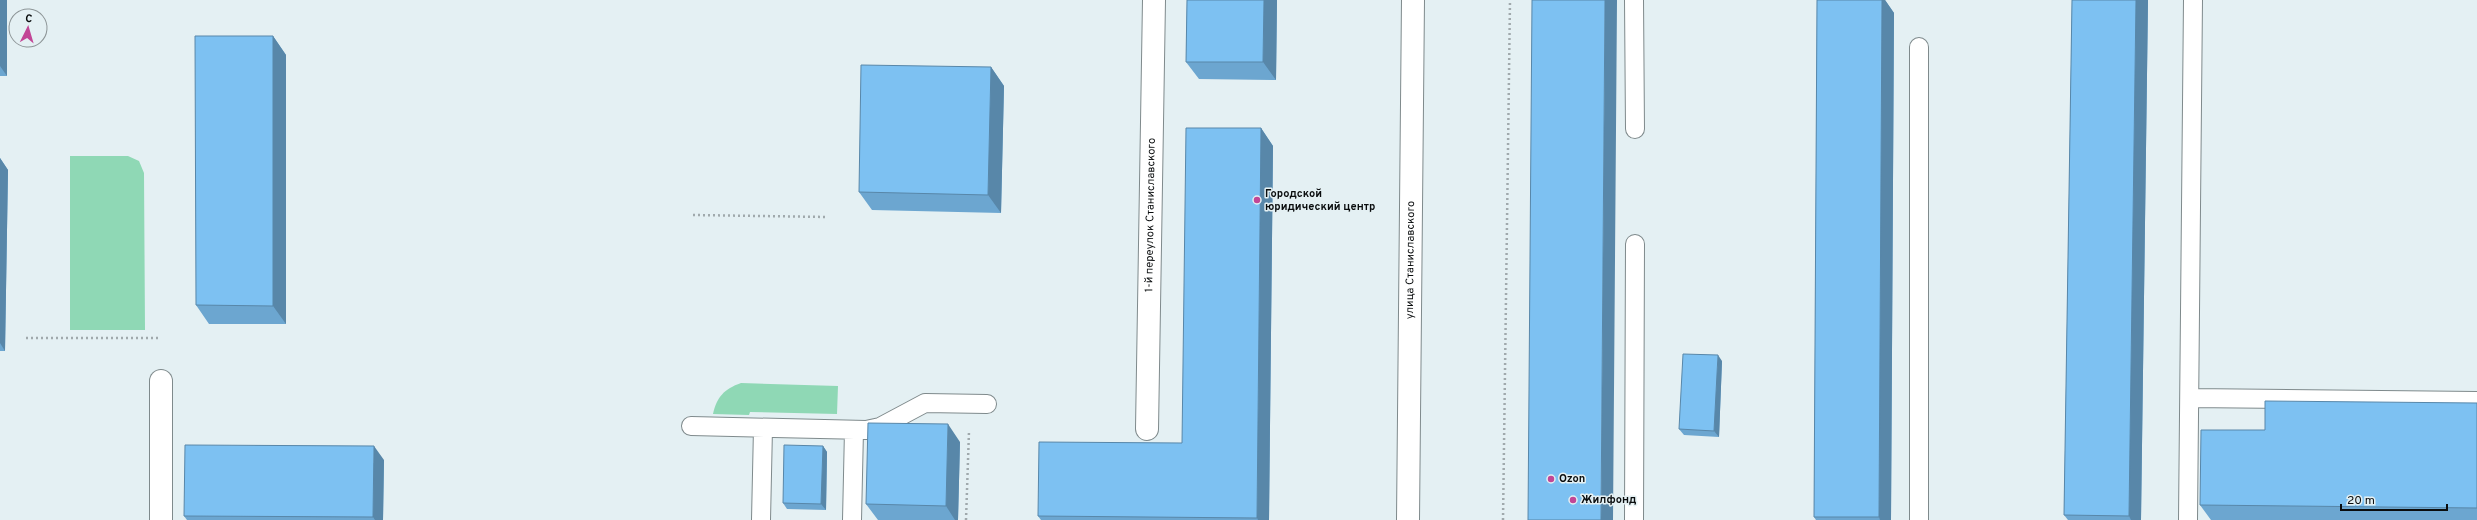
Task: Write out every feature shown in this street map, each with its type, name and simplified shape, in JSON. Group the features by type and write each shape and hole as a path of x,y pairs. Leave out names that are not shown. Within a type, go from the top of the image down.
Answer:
{"street":[{"name":"1-й переулок Станиславского","path":"1147,429 1154,0"},
{"name":"улица Станиславского","path":"1408,520 1413,0"},
{"path":"161,382 161,520"}],"lane":[{"path":"1634,0 1635,129"},
{"path":"2188,520 2194,0"},
{"path":"1919,47 1919,520"},
{"path":"1634,520 1635,244"},
{"path":"2190,398 2477,401"},
{"path":"691,426 854,430 880,427 925,403 987,404"},
{"path":"762,520 763,428"},
{"path":"852,520 854,430"}],"path":[{"path":"1503,520 1510,0"},
{"path":"693,215 827,217"},
{"path":"26,338 160,338"},
{"path":"966,520 969,404"}],"green space":[{"path":"70,156 128,156 139,161 144,173 145,330 70,330"},
{"path":"741,383 838,386 837,414 750,412 749,415 713,414 722,394"}],"building":[{"path":"1187,0 1264,0 1263,62 1186,62"},
{"path":"1532,0 1605,0 1601,520 1528,520"},
{"path":"1817,0 1882,0 1879,517 1814,517"},
{"path":"2072,0 2136,0 2129,516 2064,515"},
{"path":"195,36 273,36 273,306 196,305"},
{"path":"861,65 991,67 988,195 859,192"},
{"path":"1186,128 1261,128 1257,518 1038,516 1039,442 1182,443"},
{"path":"1683,354 1718,355 1714,431 1679,429"},
{"path":"2265,401 2477,403 2477,508 2200,505 2201,430 2265,430"},
{"path":"868,423 948,424 946,506 866,504"},
{"path":"185,445 374,446 373,517 184,516"},
{"path":"784,445 823,446 821,504 783,503"}],"place":[{"name":"Городской юридический центр","path":"1257,200"},
{"name":"Ozon","path":"1551,479"},
{"name":"Жилфонд","path":"1573,500"}]}
